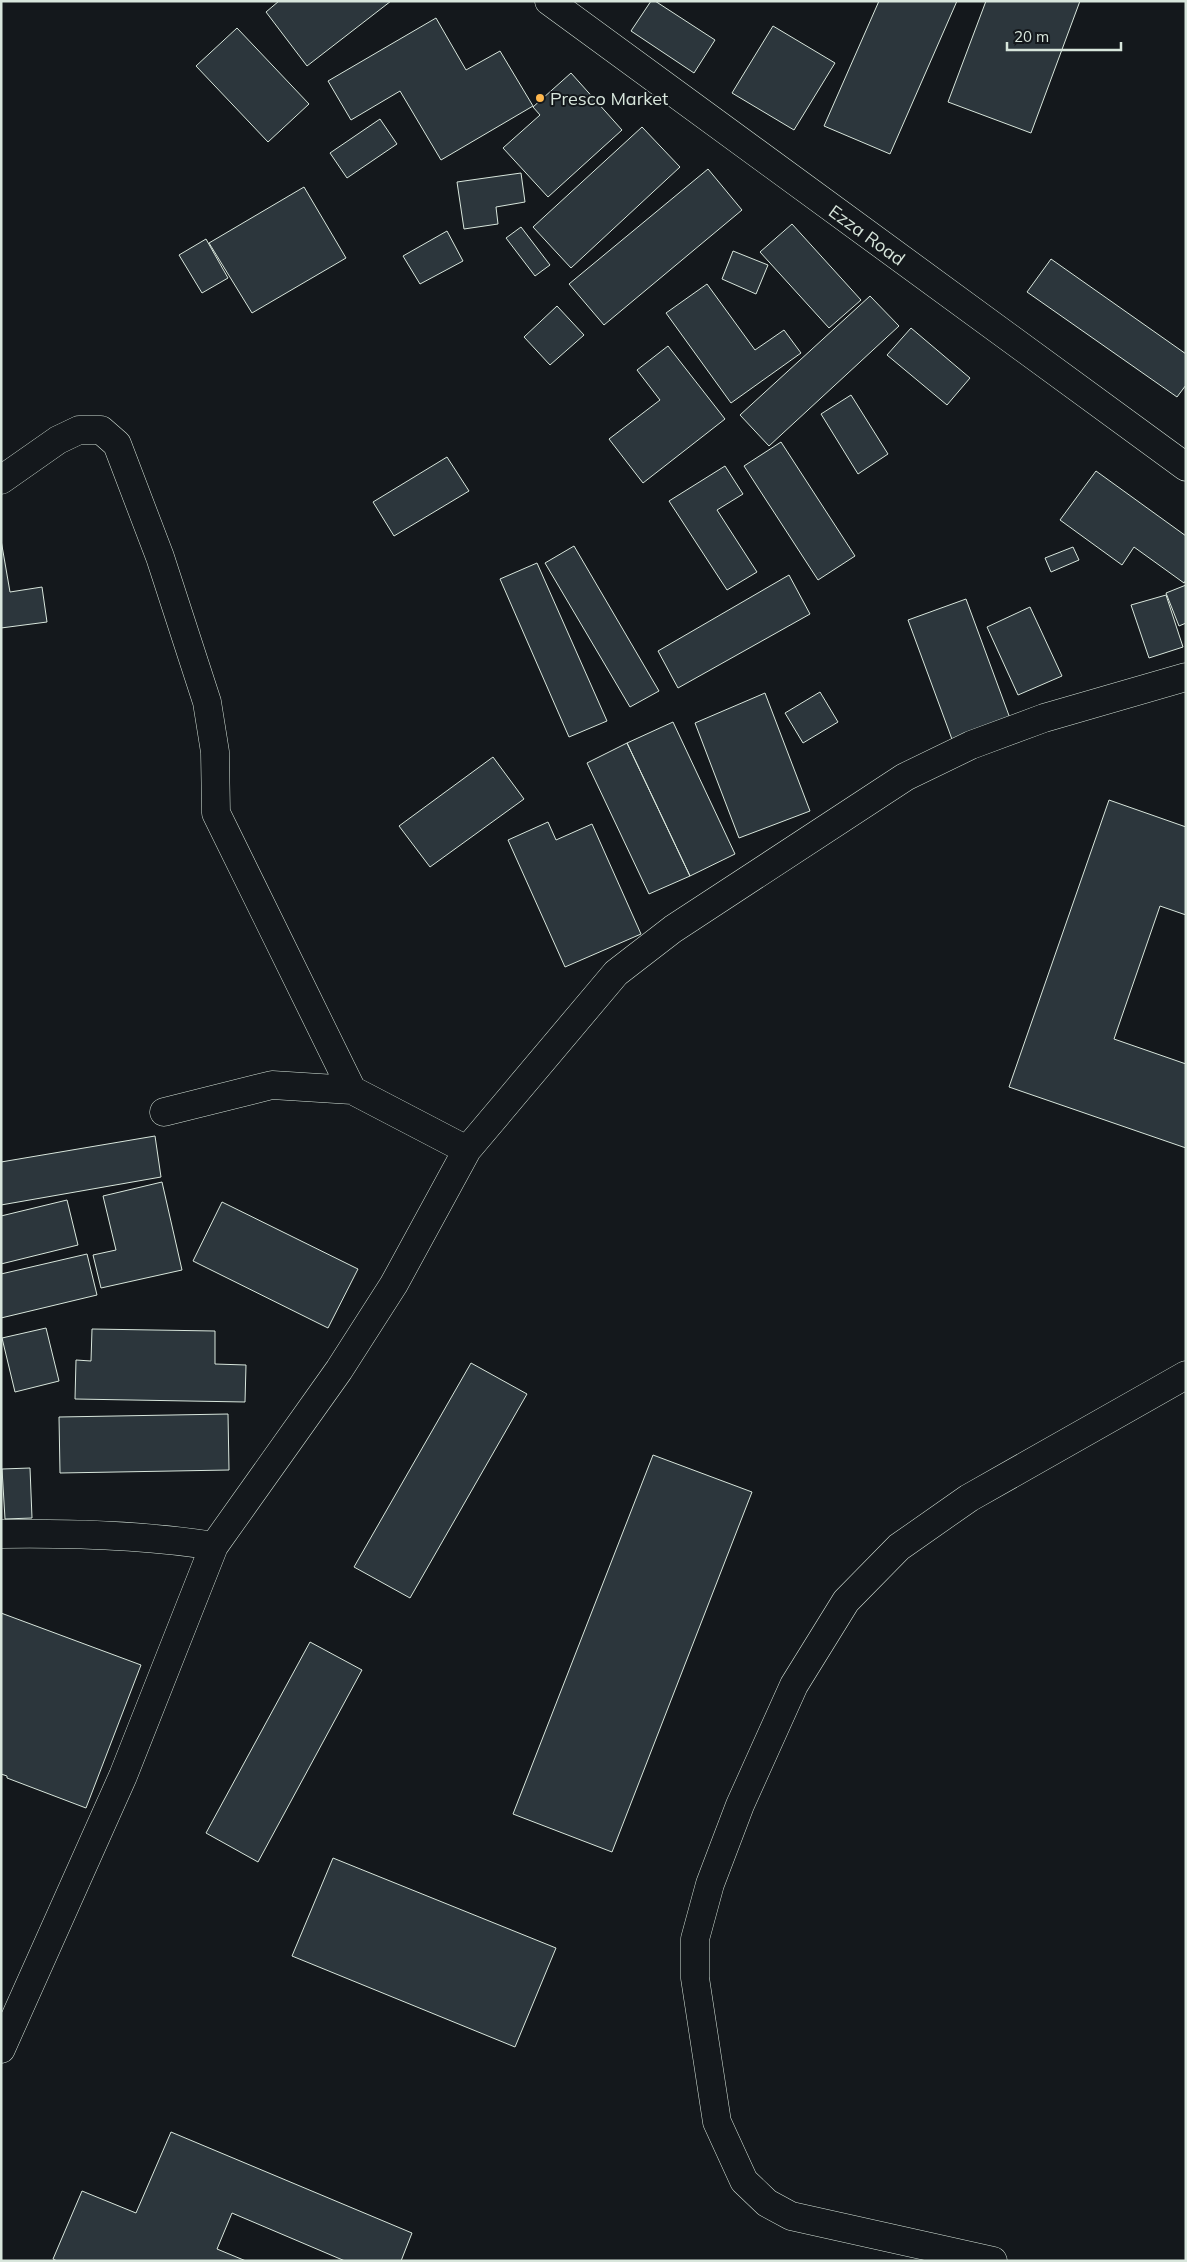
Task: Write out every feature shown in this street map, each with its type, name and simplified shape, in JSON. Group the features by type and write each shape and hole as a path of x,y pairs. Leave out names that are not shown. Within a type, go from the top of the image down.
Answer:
{"street":[{"name":"Ezza Road","path":"549,1 1186,467"},
{"path":"1,480 58,440 79,430 101,430 117,444 160,557 207,702 215,752 216,813 352,1090"},
{"path":"1,2049 123,1776 214,1546 339,1370 394,1284 467,1150 616,973 673,929 905,777 971,745 1044,718 1186,677"},
{"path":"164,1112 272,1085 352,1090 467,1150"},
{"path":"993,2261 791,2216 767,2203 744,2181 716,2122 695,1978 695,1939 710,1884 740,1805 794,1685 846,1601 899,1547 969,1498 1186,1375"},
{"path":"1,1534 55,1533 174,1540 214,1546"}],"building":[{"path":"279,1 391,1 307,66 266,12"},
{"path":"651,1 655,1 715,40 694,73 631,31"},
{"path":"879,1 957,1 890,154 824,126"},
{"path":"986,1 1080,1 1031,133 948,102"},
{"path":"436,18 466,70 500,51 533,106 441,160 400,91 351,120 328,81"},
{"path":"773,26 835,63 794,130 732,93"},
{"path":"237,28 309,104 268,142 196,66"},
{"path":"571,73 622,130 548,197 503,148 540,115 533,107"},
{"path":"380,119 397,144 347,178 330,153"},
{"path":"642,127 680,167 571,268 533,227"},
{"path":"708,169 742,210 604,325 569,284"},
{"path":"521,173 525,202 496,207 498,224 464,229 457,182"},
{"path":"304,187 346,258 252,313 209,243"},
{"path":"792,224 861,300 829,328 760,252"},
{"path":"521,227 550,265 535,276 506,238"},
{"path":"447,231 463,261 420,284 403,256"},
{"path":"206,239 228,278 202,293 179,255"},
{"path":"733,251 768,265 756,294 722,279"},
{"path":"1051,259 1186,354 1186,385 1177,397 1027,292"},
{"path":"707,284 755,350 784,330 801,353 731,403 666,313"},
{"path":"870,296 899,326 769,446 740,415"},
{"path":"557,306 584,335 550,365 524,337"},
{"path":"911,328 970,378 947,405 887,355"},
{"path":"668,346 725,419 643,483 609,439 660,400 637,370"},
{"path":"851,395 888,454 858,474 821,414"},
{"path":"781,442 855,556 818,580 744,466"},
{"path":"447,457 469,491 394,536 373,502"},
{"path":"725,466 743,494 717,510 757,572 727,590 669,501"},
{"path":"1096,471 1186,536 1186,580 1184,583 1134,547 1122,565 1060,520"},
{"path":"1,540 10,592 42,587 47,622 1,628"},
{"path":"574,546 659,691 630,707 545,563"},
{"path":"1073,547 1079,560 1051,572 1045,558"},
{"path":"537,563 607,721 569,737 500,579"},
{"path":"789,575 810,614 678,688 658,651"},
{"path":"1186,585 1186,623 1179,626 1166,593"},
{"path":"1166,595 1183,647 1149,658 1131,605"},
{"path":"966,599 1011,721 953,742 908,620"},
{"path":"1030,607 1062,676 1018,695 987,627"},
{"path":"820,692 838,722 803,743 785,713"},
{"path":"765,693 810,811 739,838 695,723"},
{"path":"673,722 735,854 690,876 627,743"},
{"path":"627,743 690,876 649,894 587,763"},
{"path":"493,757 524,799 430,867 399,826"},
{"path":"1109,800 1186,827 1186,915 1160,906 1114,1039 1186,1064 1186,1148 1009,1087"},
{"path":"548,822 556,840 592,824 641,934 565,967 508,840"},
{"path":"155,1136 161,1177 1,1205 1,1162"},
{"path":"162,1182 182,1270 101,1288 93,1255 116,1250 103,1196"},
{"path":"67,1200 78,1245 1,1264 1,1216"},
{"path":"222,1202 358,1269 328,1328 193,1261"},
{"path":"87,1254 97,1295 1,1318 1,1274"},
{"path":"46,1328 59,1381 15,1392 2,1338"},
{"path":"92,1329 215,1331 215,1364 246,1365 245,1402 75,1399 76,1360 91,1361"},
{"path":"471,1363 527,1394 410,1598 354,1567"},
{"path":"228,1414 229,1470 60,1473 59,1417"},
{"path":"653,1455 752,1492 612,1852 513,1814"},
{"path":"30,1468 32,1518 5,1519 2,1469"},
{"path":"1,1613 141,1665 86,1808 1,1774"},
{"path":"310,1642 362,1670 258,1862 206,1833"},
{"path":"333,1858 556,1948 515,2047 292,1956"},
{"path":"171,2132 412,2233 401,2261 345,2261 232,2213 217,2249 246,2261 57,2261 53,2259 82,2191 136,2213"}],"place":[{"name":"Presco Market","path":"540,98"}]}
